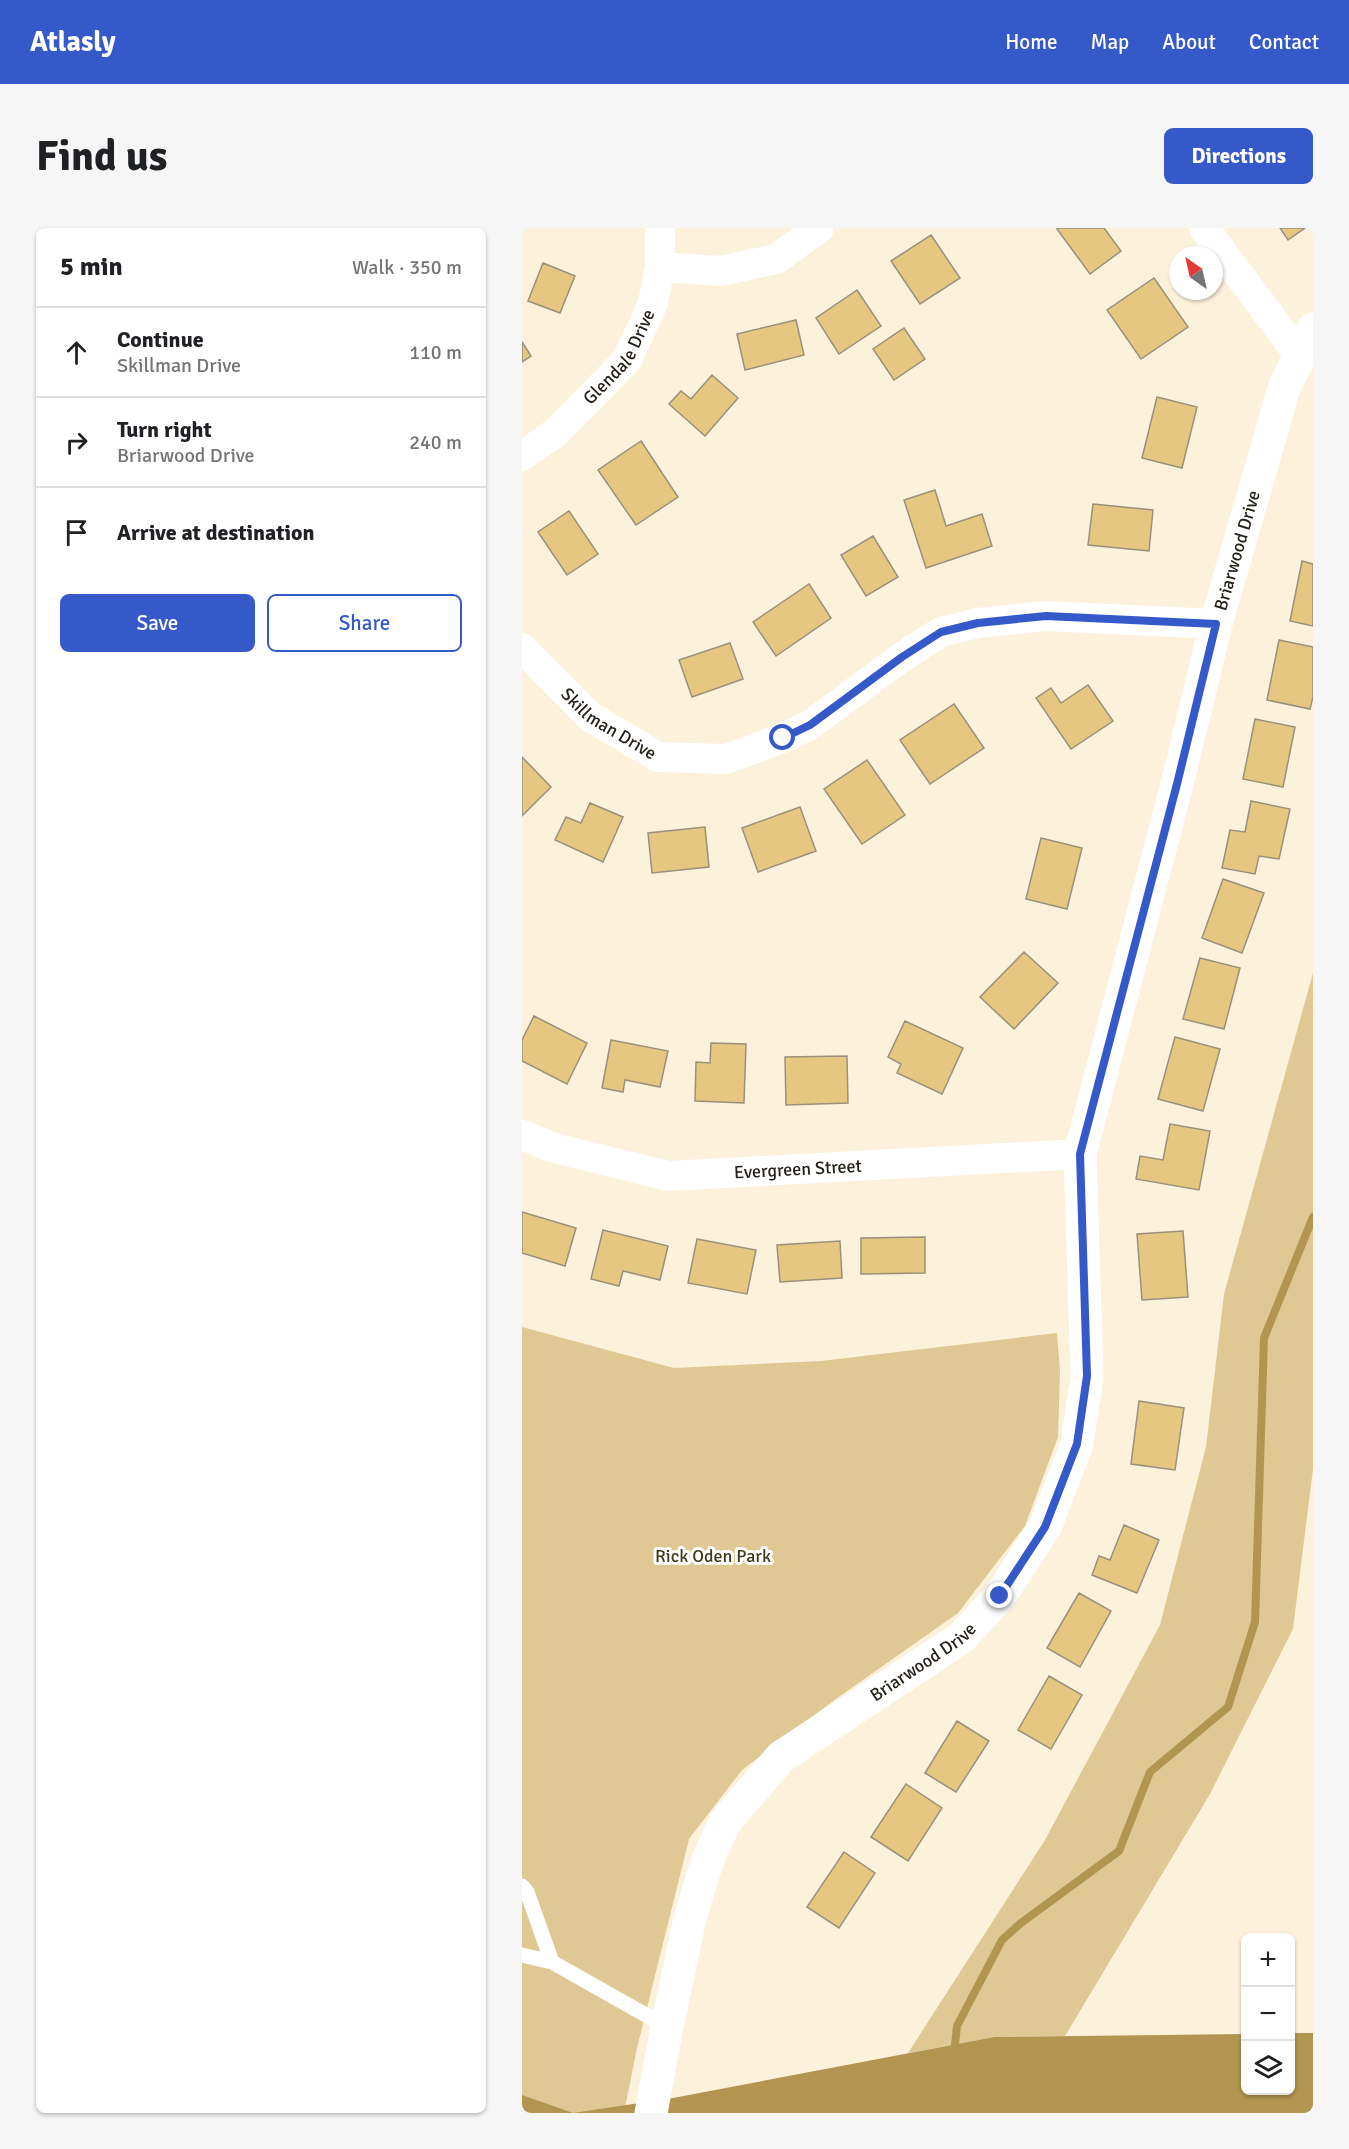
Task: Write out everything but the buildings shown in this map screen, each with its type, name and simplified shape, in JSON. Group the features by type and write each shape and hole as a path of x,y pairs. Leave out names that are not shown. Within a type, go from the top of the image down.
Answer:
{"street":[{"name":"Glendale Drive","path":"522,456 555,433 627,360 653,303 660,267 660,228"},
{"path":"660,267 722,271 776,259 819,228"},
{"path":"1204,228 1306,342"},
{"name":"Briarwood Drive","path":"651,2113 690,1918 707,1862 725,1822 781,1757 961,1638 1000,1596 1045,1527 1077,1444 1087,1376 1080,1154 1177,784 1216,624 1284,388 1306,342"},
{"name":"Skillman Drive","path":"522,648 589,716 658,756 726,759 783,738 810,725 902,657 941,632 978,623 1046,616 1216,624"},
{"name":"Evergreen Street","path":"522,1135 554,1148 668,1176 1080,1154"}],"lane":[{"path":"522,1886 527,1892 552,1962"},
{"path":"522,1955 552,1962 667,2027"}],"green space":[{"path":"1313,973 1313,1469 1293,1629 1210,1794 1065,2036 994,2037 908,2053 1045,1840 1160,1625 1206,1447 1224,1294"},
{"name":"Rick Oden Park","path":"522,1327 674,1368 821,1361 1057,1333 1060,1371 1058,1437 1025,1526 958,1613 833,1701 742,1770 689,1839 637,2048 624,2113 522,2113"}],"shaded area":[{"path":"1295,2033 1313,2033 1313,2113 573,2113 673,2098 994,2037 1241,2034 1241,2095 1295,2095"},
{"path":"522,2095 573,2113 522,2113"}],"waterway":[{"path":"954,2054 957,2026 1002,1940 1021,1923 1119,1851 1150,1772 1228,1707 1255,1622 1264,1338 1313,1217"}],"route":[{"path":"783,738 810,725 902,657 941,632 978,623 1046,616 1216,624 1177,784 1080,1154 1087,1376 1077,1444 1045,1527 1000,1596"}]}
